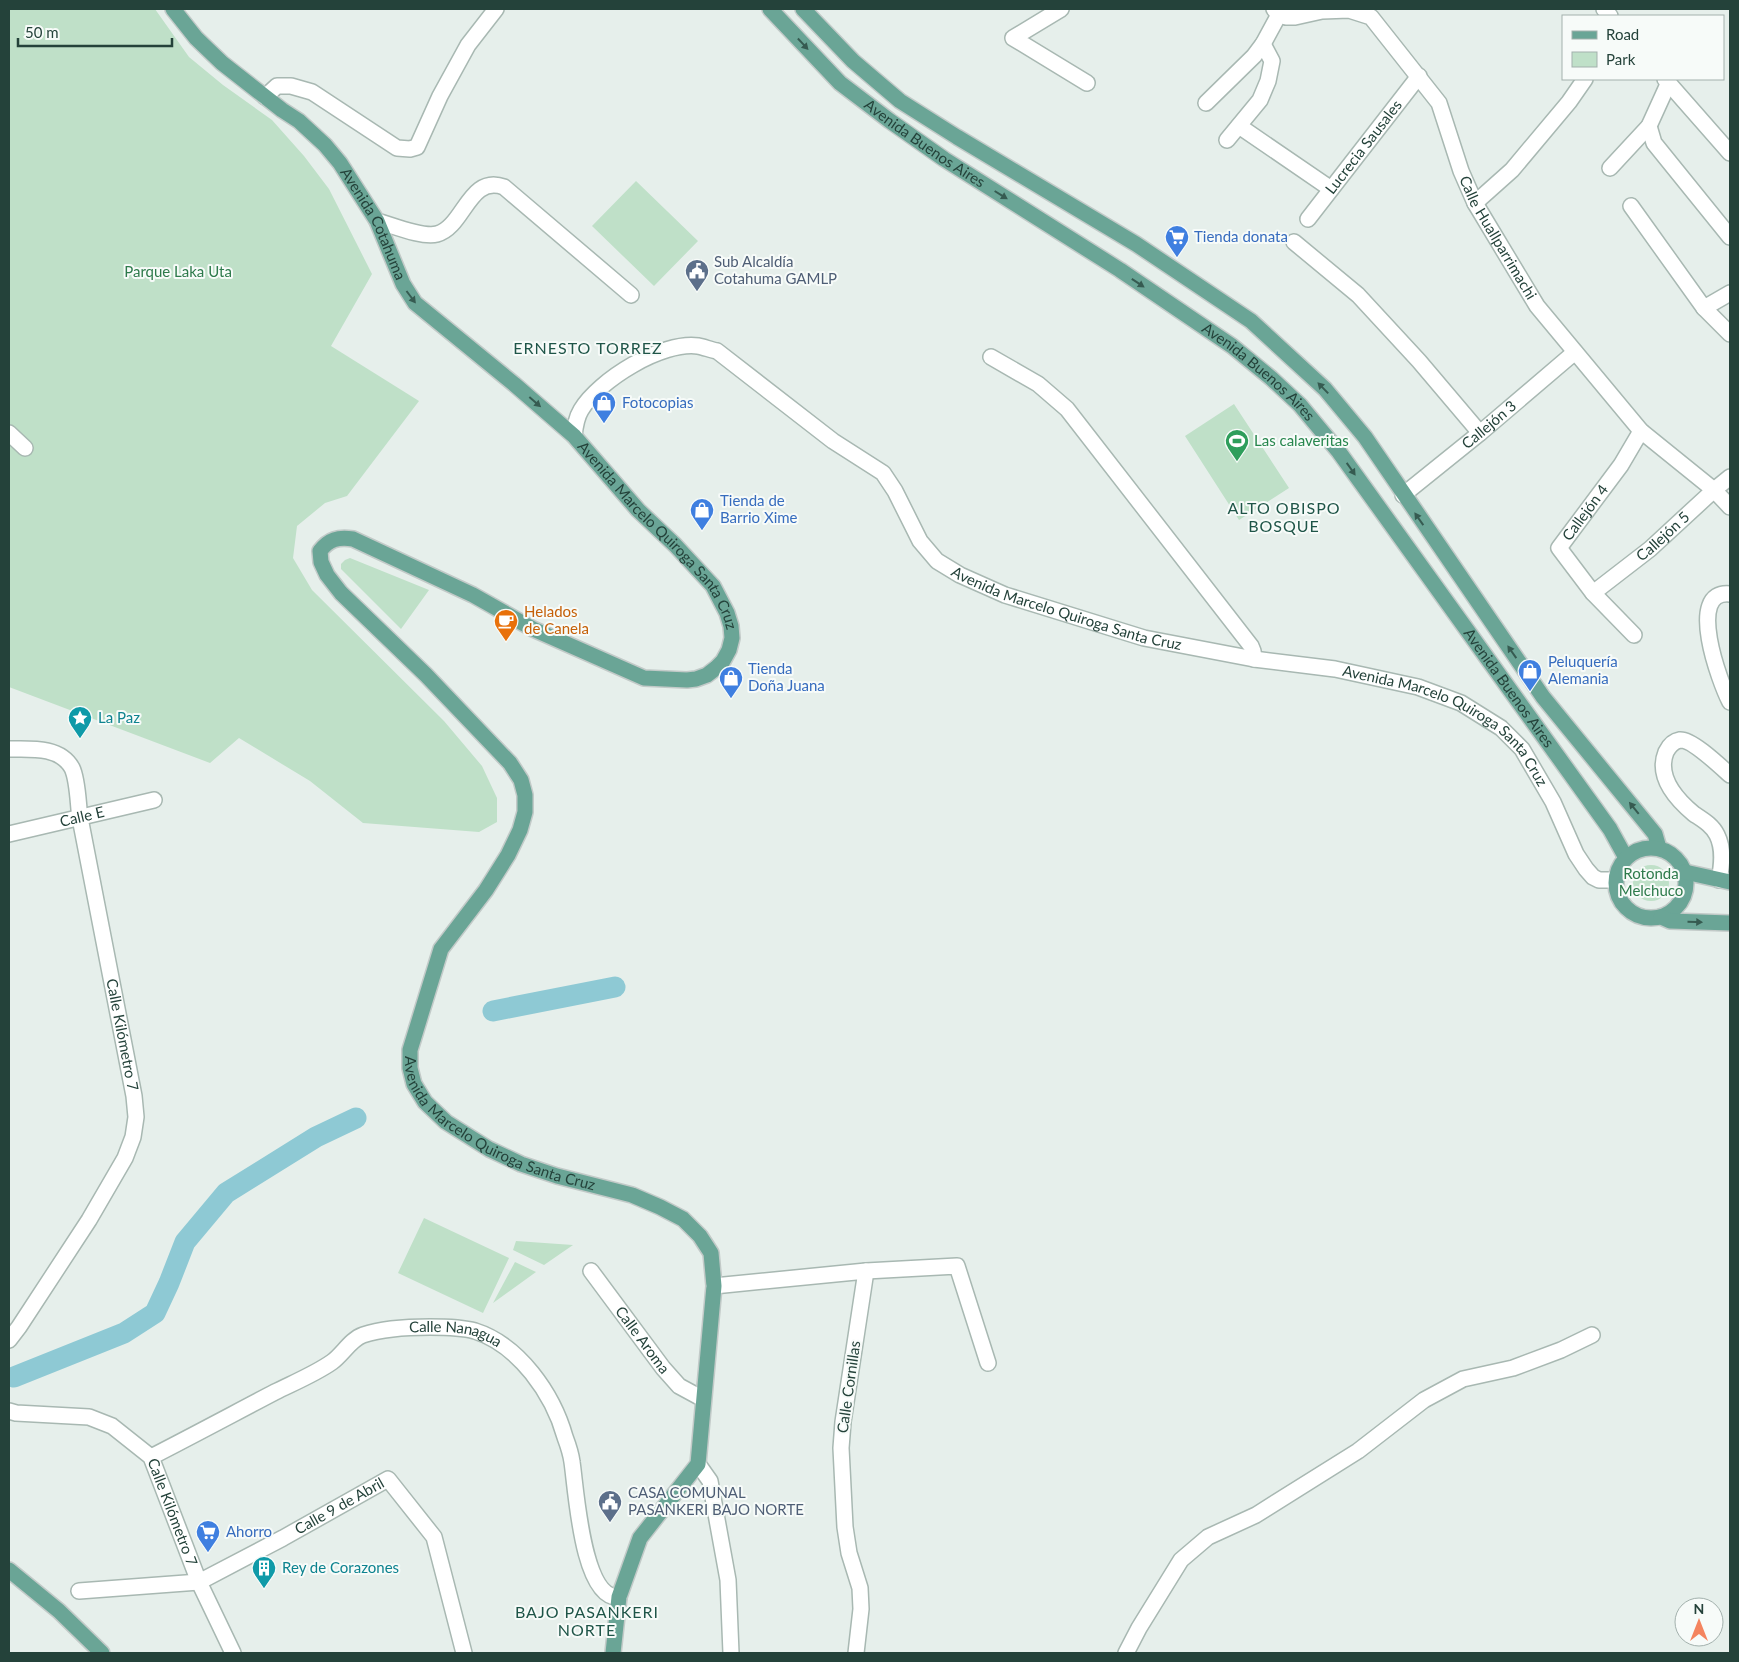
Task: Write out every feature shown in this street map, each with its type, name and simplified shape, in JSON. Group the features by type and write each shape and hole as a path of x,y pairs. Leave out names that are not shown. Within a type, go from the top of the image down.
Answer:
{"main road":[{"name":"Avenida Cotahuma","path":"173,9 196,38 222,63 299,121 325,145 340,163 377,222 408,295 415,304 514,384 574,436"},
{"name":"Avenida Buenos Aires","path":"770,9 840,83 890,122 944,159 1120,270 1232,346 1300,405 1339,452 1610,829 1626,858"},
{"name":"Avenida Buenos Aires","path":"803,9 853,61 900,101 957,138 1136,244 1251,322 1325,389 1365,438 1543,697 1655,834 1659,848"},
{"name":"Avenida Marcelo Quiroga Santa Cruz","path":"574,436 638,510 675,545 713,586 722,602 731,626 732,638 729,650 723,661 707,675 687,680 644,678 533,629 473,595 353,539 334,539 326,543 320,552 327,575 340,593 426,675 510,763 521,780 525,795 525,812 520,830 508,855 486,890 441,949 410,1050 410,1068 414,1084 425,1102 446,1122 488,1150 557,1176 632,1195 683,1219 700,1236 711,1253 714,1286 698,1464"},
{"path":"1661,917 1672,912 1682,899 1687,883 1685,872 1679,861 1670,853 1659,848 1647,847 1635,851 1626,858 1619,868 1616,880 1617,891 1621,902 1628,910 1644,917 1661,917 1670,921 1730,923"},
{"path":"1685,872 1725,881"},
{"path":"613,1653 619,1597 640,1538 698,1464"},
{"path":"9,1570 59,1611 102,1653"}],"street":[{"path":"265,97 276,86 291,86 312,92 397,148 410,149 417,147 440,96 468,45 496,9"},
{"path":"1061,9 1013,38 1087,83"},
{"path":"1206,103 1254,56 1263,44 1278,10"},
{"name":"Calle Huallparrimachi","path":"1278,10 1286,17 1322,11 1349,10 1371,17 1439,103 1461,171 1475,204 1537,306 1641,431 1714,490 1730,507"},
{"path":"1226,140 1260,100 1268,81 1272,61 1263,44"},
{"name":"Lucrecia Sausales","path":"1308,219 1419,76"},
{"path":"1475,204 1512,170 1585,80"},
{"path":"1610,168 1648,126 1667,81 1730,153"},
{"path":"1239,126 1331,189"},
{"path":"1648,126 1654,142 1730,237"},
{"path":"377,222 425,234 435,234 446,230 479,189 490,184 496,184 504,187 631,295"},
{"path":"1631,206 1704,308 1730,334"},
{"path":"1294,242 1358,295 1419,361 1480,433"},
{"path":"1704,308 1730,293"},
{"name":"Avenida Marcelo Quiroga Santa Cruz","path":"574,436 576,422 581,409 603,386 627,367 679,347 698,346 717,351 833,440 883,473 895,491 920,541 937,561 960,575 1005,595 1144,638 1254,659 1335,670 1409,685 1462,703 1500,728 1522,749 1553,802 1576,854 1586,869 1593,877 1599,880 1616,880"},
{"name":"Callejón 3","path":"1403,495 1480,433 1575,352"},
{"path":"991,356 1038,384 1067,409 1251,646 1254,652 1254,659"},
{"name":"Callejón 4","path":"1634,636 1593,593 1559,548 1621,465 1641,431"},
{"path":"9,433 25,448"},
{"name":"Callejón 5","path":"1593,593 1650,549 1730,477"},
{"path":"1730,594 1721,594 1715,599 1708,615 1708,625 1711,651 1730,702"},
{"path":"1725,881 1721,847 1716,834 1709,825 1676,796 1666,782 1664,760 1667,750 1672,743 1679,740 1684,741 1697,748 1730,775"},
{"name":"Calle Kilómetro 7","path":"9,749 36,748 48,751 65,760 72,768 134,1096 136,1117 133,1136 125,1158 90,1220 9,1340"},
{"name":"Calle E","path":"9,834 154,800"},
{"path":"714,1286 866,1271 958,1266 988,1363"},
{"name":"Calle Aroma","path":"590,1271 663,1368 679,1386 704,1399"},
{"name":"Calle Cornillas","path":"856,1653 861,1609 860,1588 849,1553 846,1535 841,1478 841,1448 843,1422 866,1271"},
{"name":"Calle Nanagua","path":"151,1457 332,1362 360,1336 379,1330 413,1327 447,1327 476,1331 512,1353 538,1380 555,1409 565,1434 572,1460 579,1520 589,1567 596,1581 606,1593 614,1598 619,1597"},
{"path":"1126,1653 1139,1628 1181,1560 1208,1537 1256,1515 1327,1471 1358,1451 1424,1400 1463,1380 1513,1368 1561,1350 1592,1335"},
{"name":"Calle Kilómetro 7","path":"9,1411 89,1417 112,1426 151,1457 199,1582 232,1653"},
{"path":"698,1464 710,1481 728,1580 730,1653"},
{"name":"Calle 9 de Abril","path":"79,1591 199,1582 283,1538 388,1479 434,1537 464,1653"}],"green space":[{"name":"Parque Laka Uta","path":"9,9 155,9 189,57 223,85 272,120 304,156 329,189 372,274 331,346 419,401 347,496 325,503 297,526 293,558 312,590 444,721 482,766 497,798 497,822 479,832 363,823 310,781 239,738 210,763 9,687"},
{"path":"636,181 698,241 654,286 592,226"},
{"name":"Las calaveritas","path":"1234,404 1289,488 1239,520 1185,436"},
{"path":"350,558 429,590 401,629 341,569 341,564"},
{"name":"Rotonda Melchuco","path":"1651,865 1658,866 1664,870 1668,876 1668,890 1664,896 1658,900 1651,901 1644,900 1638,896 1634,890 1633,883 1634,876 1638,870 1644,866"},
{"path":"424,1218 509,1258 483,1313 398,1273"},
{"path":"516,1241 573,1245 544,1265 513,1250"},
{"path":"515,1262 536,1272 493,1303"}],"waterway":[{"path":"493,1011 615,987"},
{"path":"14,1377 124,1333 155,1313 185,1242 226,1193 316,1137 356,1118"}],"place":[{"name":"Tienda donata","path":"1177,258"},
{"name":"Sub Alcaldía Cotahuma GAMLP","path":"697,292"},
{"name":"Fotocopias","path":"604,424"},
{"name":"Las calaveritas","path":"1237,462"},
{"name":"Tienda de Barrio Xime","path":"702,531"},
{"name":"Helados de Canela","path":"506,642"},
{"name":"Peluquería Alemania","path":"1530,692"},
{"name":"Tienda Doña Juana","path":"731,699"},
{"name":"La Paz","path":"80,739"},
{"name":"CASA COMUNAL PASANKERI BAJO NORTE","path":"610,1523"},
{"name":"Ahorro","path":"208,1553"},
{"name":"Rey de Corazones","path":"264,1589"}],"district":[{"name":"ERNESTO TORREZ","path":"588,348"},
{"name":"ALTO OBISPO BOSQUE","path":"1284,517"},
{"name":"BAJO PASANKERI NORTE","path":"587,1621"}]}
